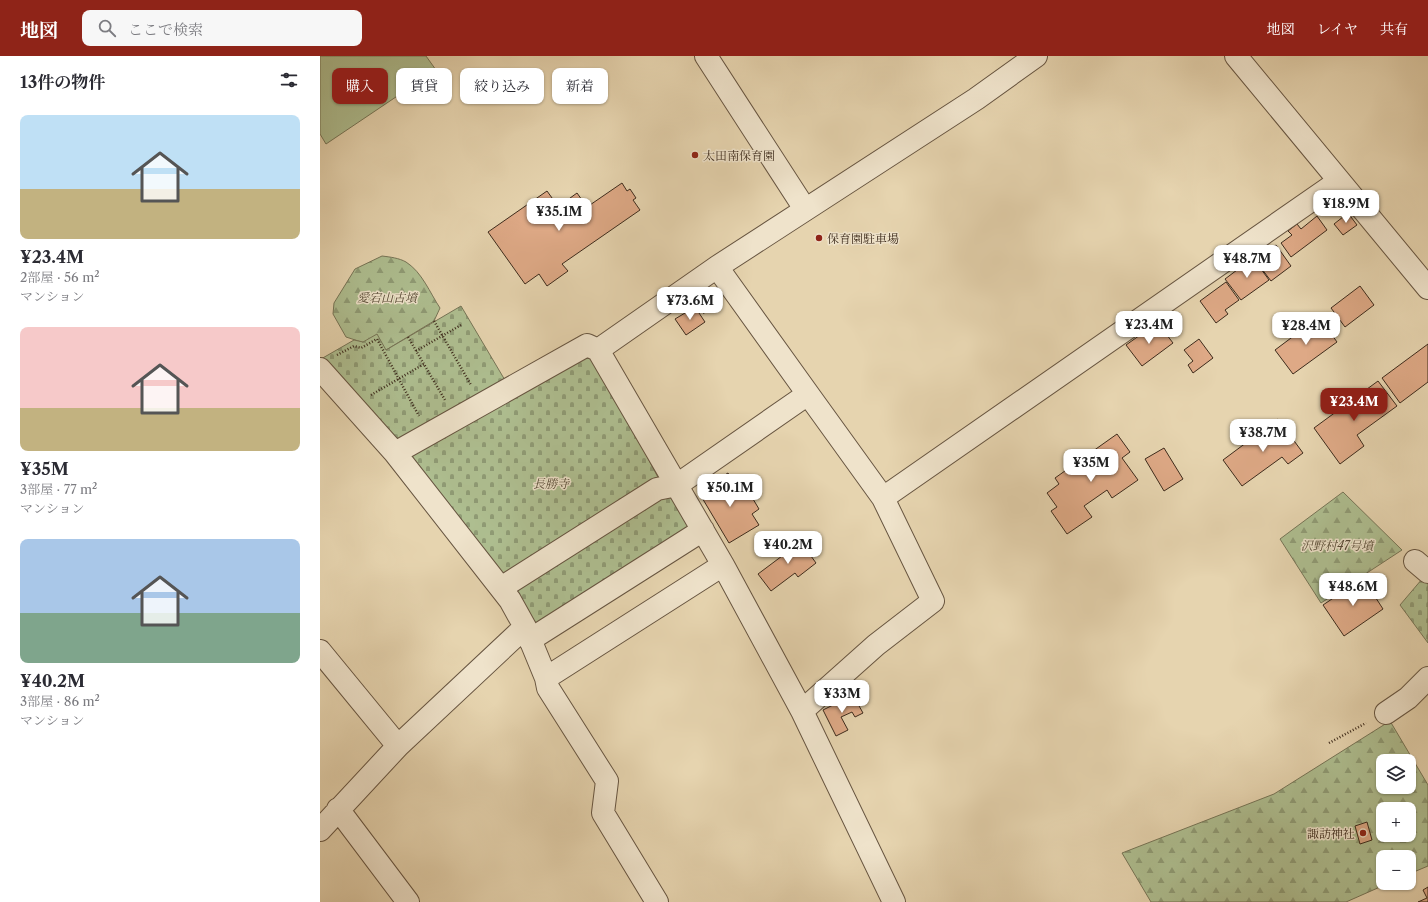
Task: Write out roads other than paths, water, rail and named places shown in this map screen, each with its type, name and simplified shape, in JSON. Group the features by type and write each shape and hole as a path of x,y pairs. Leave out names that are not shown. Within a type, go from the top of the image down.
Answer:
{"street":[{"path":"706,56 805,210"},
{"path":"598,350 717,267 976,99 1036,56"},
{"path":"1236,56 1428,288"},
{"path":"883,498 1339,181"},
{"path":"717,267 883,498 933,601 876,645 802,711"},
{"path":"395,453 587,345 598,350 723,565 802,711 894,902"},
{"path":"328,363 395,453 510,600 528,634 546,678 548,688 607,781 603,813 657,902"},
{"path":"501,588 656,490 677,485 808,394"},
{"path":"528,634 536,636 703,530"},
{"path":"546,678 723,565"},
{"path":"320,830 398,746 528,634"},
{"path":"320,651 398,746"},
{"path":"1386,713 1408,698 1428,678"},
{"path":"338,809 408,902"}],"place":[{"name":"太田南保育園","path":"695,155"},
{"name":"保育園駐車場","path":"819,238"},
{"name":"諏訪神社","path":"1363,833"}],"park label":[{"name":"愛宕山古墳","path":"387,297"},
{"name":"長勝寺","path":"551,483"},
{"name":"沢野村47号墳","path":"1337,545"}]}
